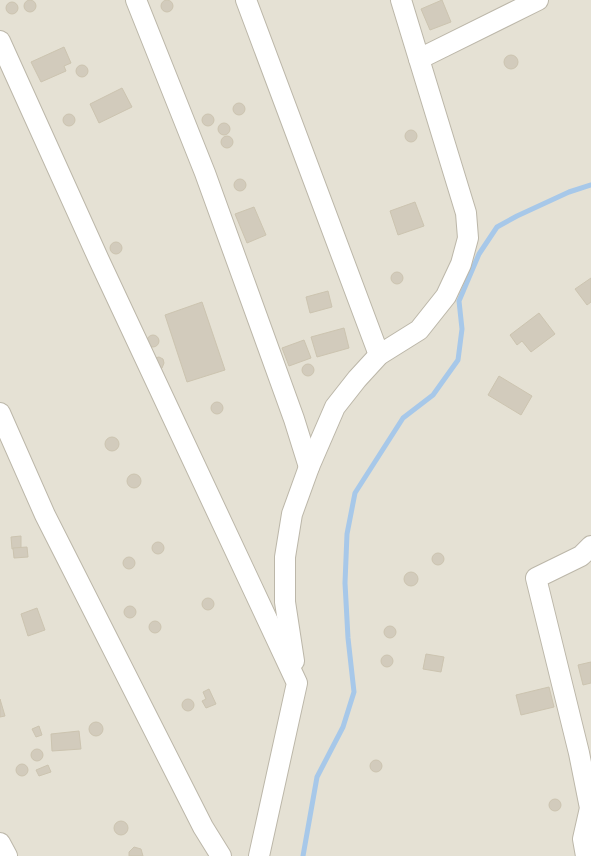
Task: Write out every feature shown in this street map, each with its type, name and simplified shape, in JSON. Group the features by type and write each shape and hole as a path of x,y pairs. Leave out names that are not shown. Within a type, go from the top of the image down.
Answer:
{"street":[{"path":"136,0 205,174 294,419 309,467"},
{"path":"246,0 379,355"},
{"path":"259,856 297,683 285,602 285,557 292,514 309,467 335,407 379,355 419,330 446,296 461,264 468,238 466,213 401,0"},
{"path":"419,59 533,1"},
{"path":"0,41 122,310 297,683"},
{"path":"0,413 45,515 203,827 221,856"},
{"path":"586,856 583,838 590,808 579,753 536,578 581,556 591,546"},
{"path":"0,843 7,856"}],"shaded area":[{"path":"0,0 591,0 591,856 0,856"}],"building":[{"path":"28,0 32,0 36,6 32,12 28,12 24,8 24,4"},
{"path":"165,0 169,0 173,6 169,12 165,12 161,8 161,4"},
{"path":"442,0 451,22 430,30 421,9"},
{"path":"10,2 14,2 18,8 14,14 10,14 6,10 6,6"},
{"path":"64,47 71,63 64,66 66,71 41,82 31,62"},
{"path":"508,55 514,55 518,59 518,65 514,69 508,69 504,65 504,59"},
{"path":"80,65 84,65 88,71 84,77 80,77 76,73 76,69"},
{"path":"122,88 132,107 99,123 90,104"},
{"path":"237,103 241,103 245,109 241,115 237,115 233,111 233,107"},
{"path":"67,114 71,114 75,120 71,126 67,126 63,122 63,118"},
{"path":"206,114 210,114 214,120 210,126 206,126 202,122 202,118"},
{"path":"222,123 226,123 230,129 226,135 222,135 218,131 218,127"},
{"path":"409,130 413,130 417,136 413,142 409,142 405,138 405,134"},
{"path":"225,136 229,136 233,142 229,148 225,148 221,144 221,140"},
{"path":"238,179 242,179 246,185 242,191 238,191 234,187 234,183"},
{"path":"415,202 424,226 398,235 390,211"},
{"path":"254,207 266,235 247,243 235,214"},
{"path":"114,242 118,242 122,248 118,254 114,254 110,250 110,246"},
{"path":"395,272 399,272 403,278 399,284 395,284 391,280 391,276"},
{"path":"591,278 591,302 587,305 575,289"},
{"path":"328,291 332,307 310,313 306,297"},
{"path":"202,302 225,370 187,382 165,315"},
{"path":"539,313 555,334 531,352 522,341 517,345 510,335"},
{"path":"344,328 349,348 317,357 311,337"},
{"path":"153,335 157,337 159,341 157,345 153,347 149,345 147,341 149,337"},
{"path":"304,340 311,358 289,366 282,348"},
{"path":"159,357 163,359 164,363 162,368 158,370 155,358"},
{"path":"306,364 310,364 314,370 310,376 306,376 302,372 302,368"},
{"path":"499,376 532,396 521,415 488,395"},
{"path":"215,402 219,402 223,408 219,414 215,414 211,410 211,406"},
{"path":"109,437 115,437 119,441 119,447 115,451 109,451 105,447 105,441"},
{"path":"131,474 137,474 141,478 141,484 137,488 131,488 127,484 127,478"},
{"path":"21,536 21,548 12,549 11,537"},
{"path":"156,542 160,542 164,548 160,554 156,554 152,550 152,546"},
{"path":"27,547 28,557 14,558 13,548"},
{"path":"436,553 440,553 444,559 440,565 436,565 432,561 432,557"},
{"path":"127,557 131,557 135,563 131,569 127,569 123,565 123,561"},
{"path":"408,572 414,572 418,576 418,582 414,586 408,586 404,582 404,576"},
{"path":"206,598 210,598 214,604 210,610 206,610 202,606 202,602"},
{"path":"128,606 132,606 136,612 132,618 128,618 124,614 124,610"},
{"path":"37,608 45,630 28,636 21,614"},
{"path":"153,621 157,621 161,627 157,633 153,633 149,629 149,625"},
{"path":"388,626 392,626 396,632 392,638 388,638 384,634 384,630"},
{"path":"426,654 444,657 441,672 423,669"},
{"path":"385,655 389,655 393,661 389,667 385,667 381,663 381,659"},
{"path":"591,662 591,683 583,685 578,665"},
{"path":"549,687 554,707 521,715 516,695"},
{"path":"209,689 216,704 206,708 202,701 206,699 203,692"},
{"path":"0,699 5,716 0,717"},
{"path":"186,699 190,699 194,705 190,711 186,711 182,707 182,703"},
{"path":"93,722 99,722 103,726 103,732 99,736 93,736 89,732 89,726"},
{"path":"39,726 42,735 36,737 32,729"},
{"path":"79,731 81,749 52,751 51,734"},
{"path":"35,749 39,749 43,755 39,761 35,761 31,757 31,753"},
{"path":"374,760 378,760 382,766 378,772 374,772 370,768 370,764"},
{"path":"20,764 24,764 28,770 24,776 20,776 16,772 16,768"},
{"path":"48,765 51,772 39,776 36,770"},
{"path":"553,799 557,799 561,805 557,811 553,811 549,807 549,803"},
{"path":"118,821 124,821 128,825 128,831 124,835 118,835 114,831 114,825"},
{"path":"134,847 141,849 143,856 129,856 129,852"}],"waterway":[{"path":"303,856 317,777 343,727 354,692 348,638 345,583 347,534 355,493 403,418 433,395 458,360 462,329 459,301 479,254 497,227 569,192 591,185"}]}
